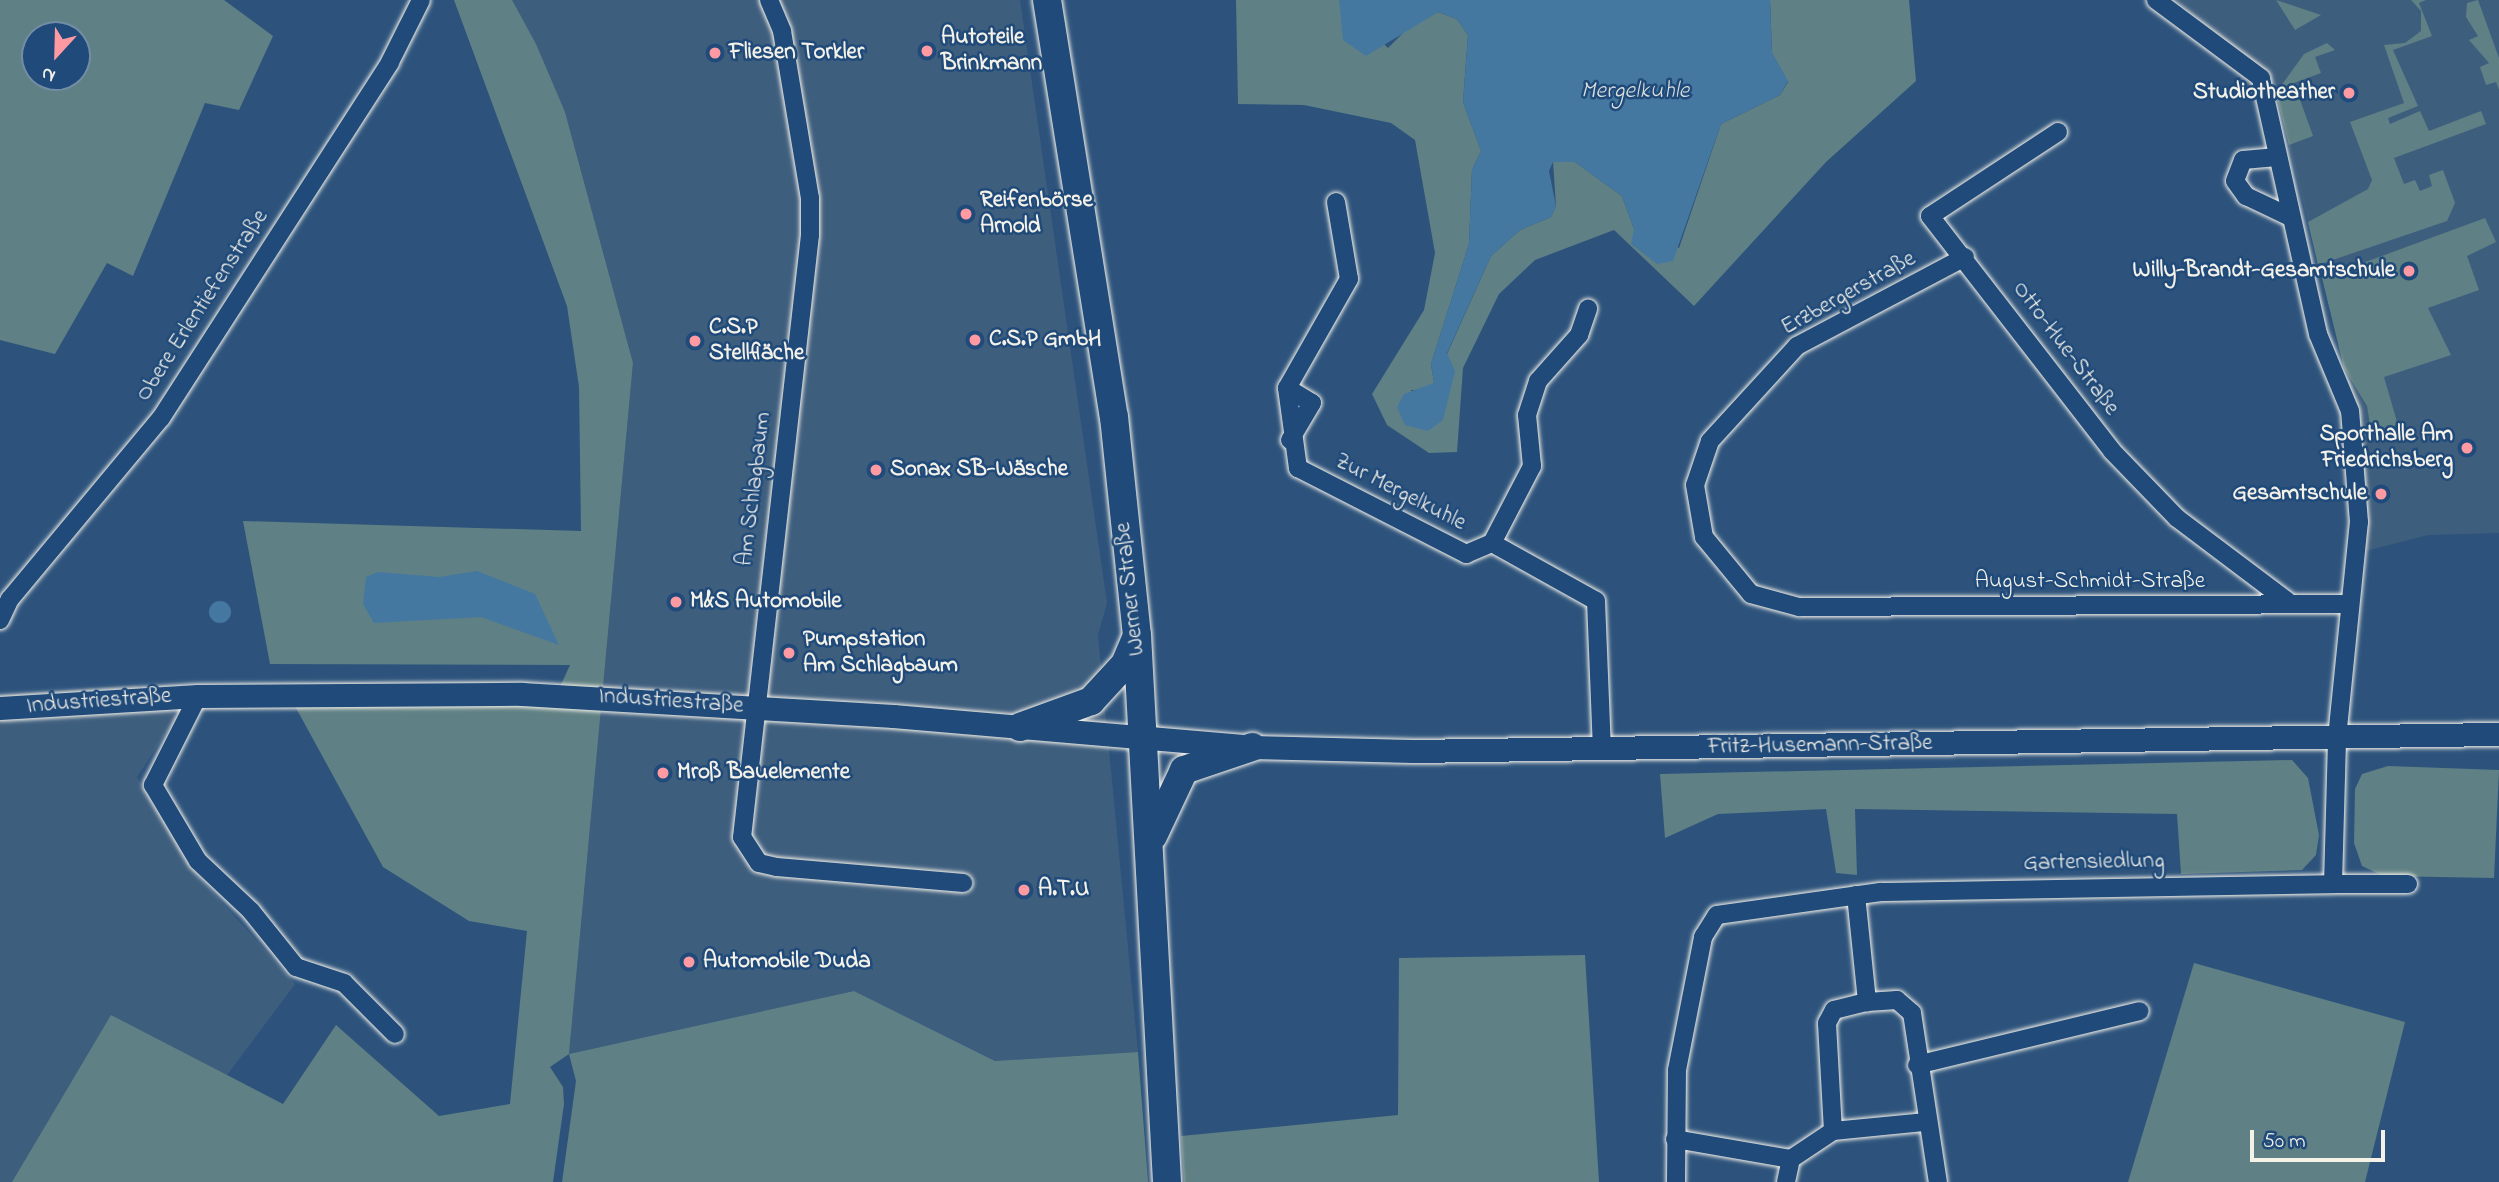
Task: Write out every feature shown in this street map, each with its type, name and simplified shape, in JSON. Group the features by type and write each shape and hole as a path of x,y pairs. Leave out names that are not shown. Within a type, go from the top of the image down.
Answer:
{"main road":[{"name":"Werner Straße","path":"1047,0 1114,417 1137,635 1167,1182"},
{"path":"1020,727 1091,701 1125,664 1137,635"},
{"path":"1148,852 1163,805 1184,770 1252,747"}],"street":[{"name":"Obere Erlentiefenstraße","path":"0,620 10,599 161,418 390,62 421,0"},
{"name":"Am Schlagbaum","path":"769,0 782,31 810,198 810,235 753,707 743,837 760,863 963,883"},
{"path":"2155,0 2261,78 2288,216 2318,334 2350,411 2359,522 2337,738 2333,884"},
{"name":"Otto-Hue-Straße","path":"2058,132 1930,216 1965,257 2112,451 2177,518 2287,601"},
{"path":"2277,157 2242,160 2235,181 2246,196 2288,216"},
{"path":"1290,440 1312,403 1287,388 1349,279 1336,202"},
{"name":"Erzbergerstraße","path":"1831,608 1774,604 1751,594 1727,572 1700,523 1700,464 1725,420 1797,346 1965,257"},
{"path":"1492,543 1532,466 1527,415 1538,381 1579,335 1588,309"},
{"name":"Zur Mergelkuhle","path":"1287,388 1290,440 1298,468 1466,554 1492,543 1596,601 1602,749"},
{"name":"August-Schmidt-Straße","path":"1831,608 2287,601 2349,604"},
{"name":"Industriestraße","path":"0,708 198,696 522,694 753,707 1142,738"},
{"name":"Industriestraße","path":"198,696 153,785 198,861 251,911 296,967 344,983 395,1034"},
{"name":"Fritz-Husemann-Straße","path":"1142,738 1252,747 1602,749 2499,734"},
{"name":"Gartensiedlung","path":"1676,1182 1677,1070 1708,925 1729,910 1856,895 2408,884"},
{"path":"1856,895 1867,1002"},
{"path":"1833,1131 1827,1023 1834,1010 1867,1002 1897,1000 1909,1007 1924,1122 1938,1182"},
{"path":"1917,1065 2140,1011"},
{"path":"1675,1139 1791,1159 1833,1131 1924,1122"},
{"path":"1786,1182 1791,1159"}],"shaded area":[{"path":"512,0 1020,0 1107,603 1098,635 1138,1052 995,1061 854,991 569,1054 633,363 565,112"},
{"name":"Willy-Brandt-Gesamtschule","path":"2176,0 2499,0 2499,533 2428,535 2362,552 2350,389 2273,82"},
{"path":"135,685 177,717 137,777 191,868 295,984 225,1078 111,1016 12,1182 0,1182 0,695"}],"green space":[{"path":"0,0 224,0 273,36 239,110 205,103 133,276 107,263 55,354 0,340"},
{"path":"454,0 512,0 536,44 565,112 633,363 569,1054 550,1067 563,1087 564,1104 553,1182 12,1182 111,1015 283,1104 336,1025 439,1116 510,1104 527,931 469,921 383,867 284,686 559,689 570,665 270,664 243,521 581,531 579,387 567,306"},
{"path":"1236,0 1339,0 1388,48 1407,29 1438,12 1457,19 1468,35 1463,102 1481,151 1472,170 1469,244 1431,364 1434,383 1427,391 1411,390 1427,431 1447,354 1491,256 1520,230 1551,217 1556,206 1553,162 1575,162 1622,196 1634,229 1679,248 1721,124 1780,95 1788,82 1772,53 1770,0 1909,0 1916,81 1826,162 1694,306 1614,230 1535,260 1499,294 1463,368 1457,452 1429,453 1387,425 1372,394 1424,310 1435,253 1415,140 1391,123 1304,105 1238,104"},
{"path":"2276,0 2321,15 2295,30"},
{"path":"2411,0 2426,0 2419,3 2432,36 2393,50 2418,106 2388,118 2390,124 2420,111 2429,131 2481,111 2486,124 2394,158 2404,184 2415,180 2420,191 2432,186 2429,175 2443,170 2455,203 2447,221 2318,265 2308,222 2368,189 2372,180 2350,122 2404,103 2384,45 2405,43 2421,31 2421,11"},
{"path":"2478,0 2499,58 2499,90 2496,82 2486,85 2480,67 2489,63 2469,40 2478,36 2466,17 2467,3"},
{"path":"2327,43 2335,50 2315,57 2321,73 2294,83 2313,136 2289,145 2276,93 2304,54"},
{"path":"2485,218 2496,242 2467,256 2479,290 2428,308 2451,355 2384,377 2398,425 2371,431 2367,406 2344,368 2322,278"},
{"path":"2292,760 2308,778 2319,835 2316,855 2302,870 2181,874 2177,814 1855,809 1857,875 1836,873 1826,809 1718,814 1665,838 1660,774"},
{"path":"2388,766 2499,770 2494,878 2383,876 2362,866 2354,843 2355,789 2362,774"},
{"path":"1585,955 1599,1182 1184,1182 1181,1136 1398,1115 1399,958"},
{"path":"2194,963 2405,1022 2365,1182 2128,1182"},
{"path":"854,991 995,1061 1138,1052 1148,1182 562,1182 576,1081 569,1054"}],"water":[{"name":"Mergelkuhle","path":"1339,0 1770,0 1772,53 1788,81 1780,95 1721,124 1673,261 1657,264 1631,244 1634,229 1622,196 1575,162 1553,162 1549,171 1556,206 1551,217 1520,230 1491,256 1447,353 1455,371 1443,420 1428,431 1405,425 1397,407 1404,394 1434,383 1431,364 1469,244 1472,170 1481,151 1463,102 1468,35 1457,19 1438,12 1366,56 1343,40"},
{"path":"477,571 535,594 559,645 481,617 374,623 363,604 366,577 378,572 439,577"},
{"path":"220,601 228,604 231,612 228,620 220,623 212,620 209,612 212,604"}],"place":[{"name":"Autoteile Brinkmann","path":"927,51"},
{"name":"Fliesen Torkler","path":"715,53"},
{"name":"Studiotheather","path":"2349,93"},
{"name":"Reifenbörse Arnold","path":"966,214"},
{"name":"Willy-Brandt-Gesamtschule","path":"2409,271"},
{"name":"C.S.P GmbH","path":"975,340"},
{"name":"C.S.P Stellfläche","path":"695,341"},
{"name":"Sporthalle Am Friedrichsberg","path":"2467,448"},
{"name":"Sonax SB-Wäsche","path":"876,470"},
{"name":"Gesamtschule","path":"2381,494"},
{"name":"M&S Automobile","path":"676,602"},
{"name":"Pumpstation Am Schlagbaum","path":"789,653"},
{"name":"Mroß Bauelemente","path":"663,773"},
{"name":"A.T.U","path":"1024,890"},
{"name":"Automobile Duda","path":"689,962"}]}
